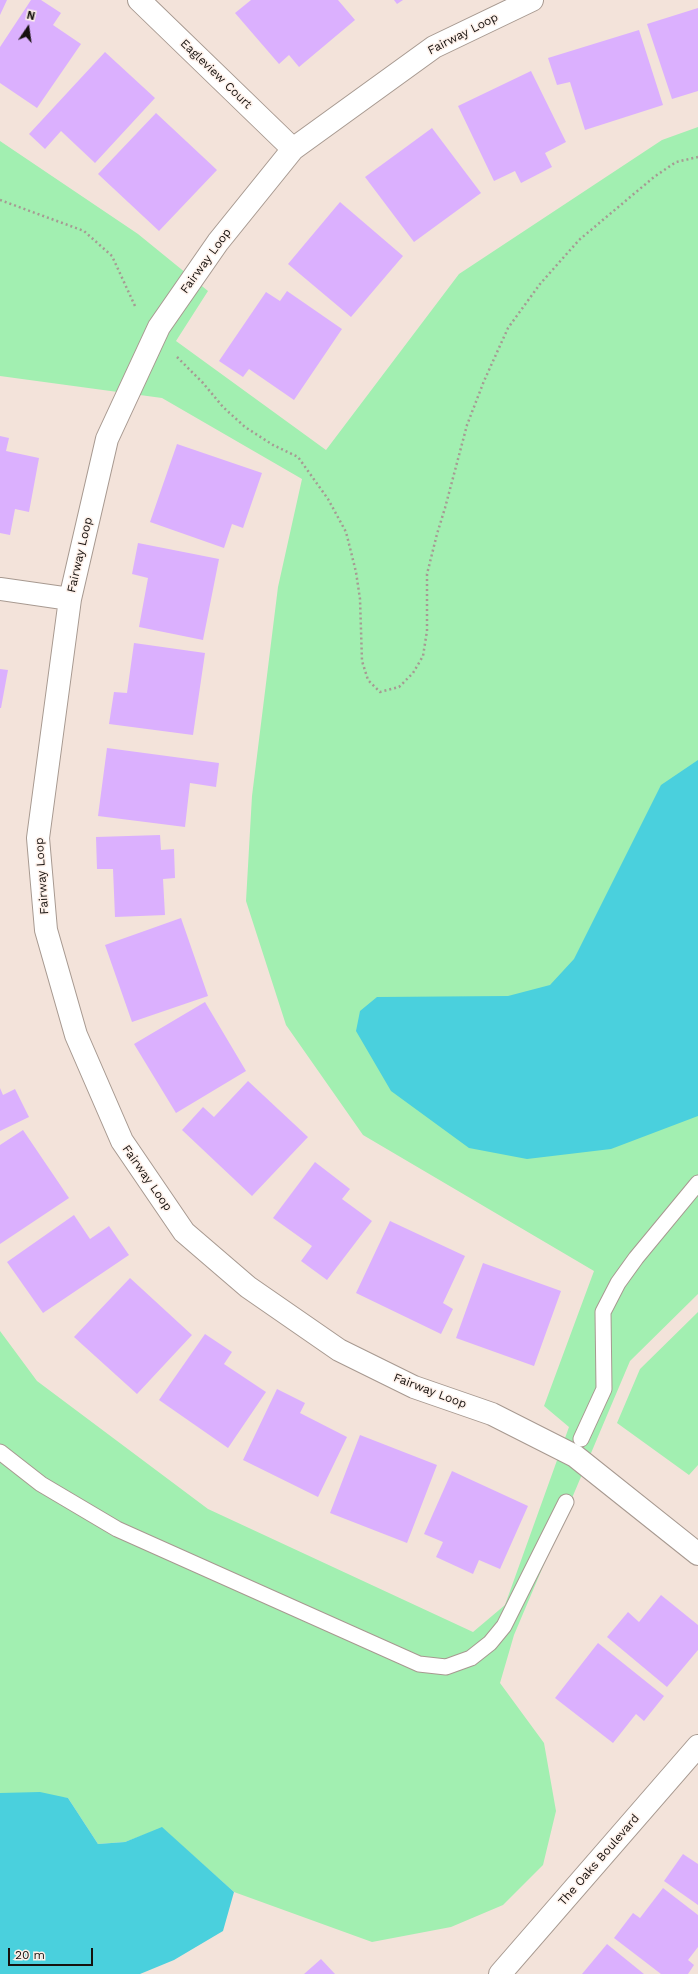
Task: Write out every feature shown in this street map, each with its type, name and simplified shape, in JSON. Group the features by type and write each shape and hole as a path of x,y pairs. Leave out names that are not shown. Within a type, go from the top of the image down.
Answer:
{"street":[{"name":"Eagleview Court","path":"139,0 293,149"},
{"name":"Fairway Loop","path":"532,0 434,47 293,149 218,242 159,327 107,439 70,600 38,838 45,922 76,1036 122,1141 184,1232 248,1288 339,1350 414,1387 492,1414 575,1456 698,1554"},
{"path":"0,589 70,600"},
{"name":"The Oaks Boulevard","path":"500,1974 698,1746"}],"lane":[{"path":"581,1439 604,1389 603,1312 618,1284 636,1258 698,1182"},
{"path":"0,1452 41,1484 117,1528 249,1586 419,1664 446,1667 471,1658 490,1643 504,1626 566,1502"}],"path":[{"path":"176,357 203,383 223,407 256,434 273,445 298,457 314,478 346,532 356,572 360,599 362,661 368,680 380,692 399,687 413,673 423,656 427,632 427,574 436,534 446,508 467,425 508,328 540,284 579,240 654,177 676,162 698,157"},
{"path":"0,200 84,231 112,256 135,306"}],"green space":[{"path":"698,127 698,1294 630,1361 514,1635 500,1683 544,1743 556,1811 543,1865 503,1905 451,1927 372,1942 234,1892 162,1828 125,1842 98,1844 68,1798 0,1793 0,1331 37,1381 208,1509 473,1632 505,1605 569,1427 544,1406 594,1271 363,1135 286,1025 246,901 252,796 278,587 302,479 162,398 0,376 0,141 138,234 208,291 176,341 326,450 459,274 662,140"},
{"path":"698,1312 698,1465 689,1475 617,1423 640,1369"}],"water":[{"path":"698,760 698,1116 611,1149 527,1159 469,1148 391,1091 356,1031 360,1011 377,997 508,996 550,985 574,959 661,785"},
{"path":"40,1792 68,1798 98,1844 125,1842 162,1827 234,1892 223,1931 174,1960 140,1974 0,1974 0,1793"}],"building":[{"path":"0,0 7,0 0,15"},
{"path":"31,0 41,0 61,13 53,25 81,44 37,108 0,83 0,47"},
{"path":"251,0 338,0 355,20 299,67 289,55 279,64 235,13"},
{"path":"394,0 403,0 397,4"},
{"path":"698,8 698,91 672,99 647,24"},
{"path":"639,30 663,105 585,130 570,82 557,85 548,58"},
{"path":"105,52 155,98 95,163 61,131 45,149 29,134"},
{"path":"531,71 566,142 545,153 552,167 521,183 515,171 494,181 458,106"},
{"path":"156,113 217,170 159,231 98,174"},
{"path":"432,128 481,193 414,242 365,177"},
{"path":"340,202 403,256 351,317 288,264"},
{"path":"287,291 342,329 294,400 249,369 243,377 219,361 266,292 280,301"},
{"path":"0,436 9,438 6,451 39,458 29,512 15,509 10,535 0,533"},
{"path":"177,444 262,473 243,528 232,524 224,548 150,522"},
{"path":"138,543 219,559 203,640 139,627 148,578 132,574"},
{"path":"134,643 205,653 193,735 109,724 114,692 127,693"},
{"path":"0,669 8,670 1,708 0,708"},
{"path":"107,748 219,763 216,787 190,783 185,827 98,816"},
{"path":"160,835 161,850 174,849 175,878 163,879 165,915 115,917 113,869 97,869 96,837"},
{"path":"181,918 208,996 132,1022 105,945"},
{"path":"205,1002 246,1071 176,1113 134,1044"},
{"path":"248,1081 308,1137 252,1196 182,1130 203,1107 214,1117"},
{"path":"0,1088 3,1095 15,1089 29,1117 0,1131"},
{"path":"23,1130 69,1198 0,1244 0,1145"},
{"path":"315,1162 350,1189 342,1199 372,1221 327,1280 301,1261 312,1246 273,1218"},
{"path":"74,1215 90,1239 109,1226 129,1255 43,1313 7,1262"},
{"path":"390,1221 465,1256 443,1303 453,1309 441,1334 356,1293"},
{"path":"483,1263 561,1291 534,1366 456,1338"},
{"path":"130,1278 192,1335 137,1394 74,1337"},
{"path":"205,1334 232,1352 224,1364 266,1392 228,1448 159,1400"},
{"path":"277,1389 305,1403 300,1413 347,1437 318,1497 243,1460"},
{"path":"360,1435 437,1465 407,1543 330,1513"},
{"path":"452,1471 528,1506 500,1569 479,1560 473,1574 436,1557 443,1542 424,1534"},
{"path":"661,1595 698,1625 698,1650 667,1687 607,1637 628,1612 639,1622"},
{"path":"598,1643 664,1696 644,1721 636,1714 613,1743 555,1698"},
{"path":"683,1854 698,1864 698,1905 664,1881"},
{"path":"663,1888 698,1915 698,1947 688,1960 694,1965 688,1974 661,1974 614,1938 633,1913 640,1918"},
{"path":"607,1944 644,1974 582,1974"},
{"path":"321,1959 335,1974 304,1974"}]}
